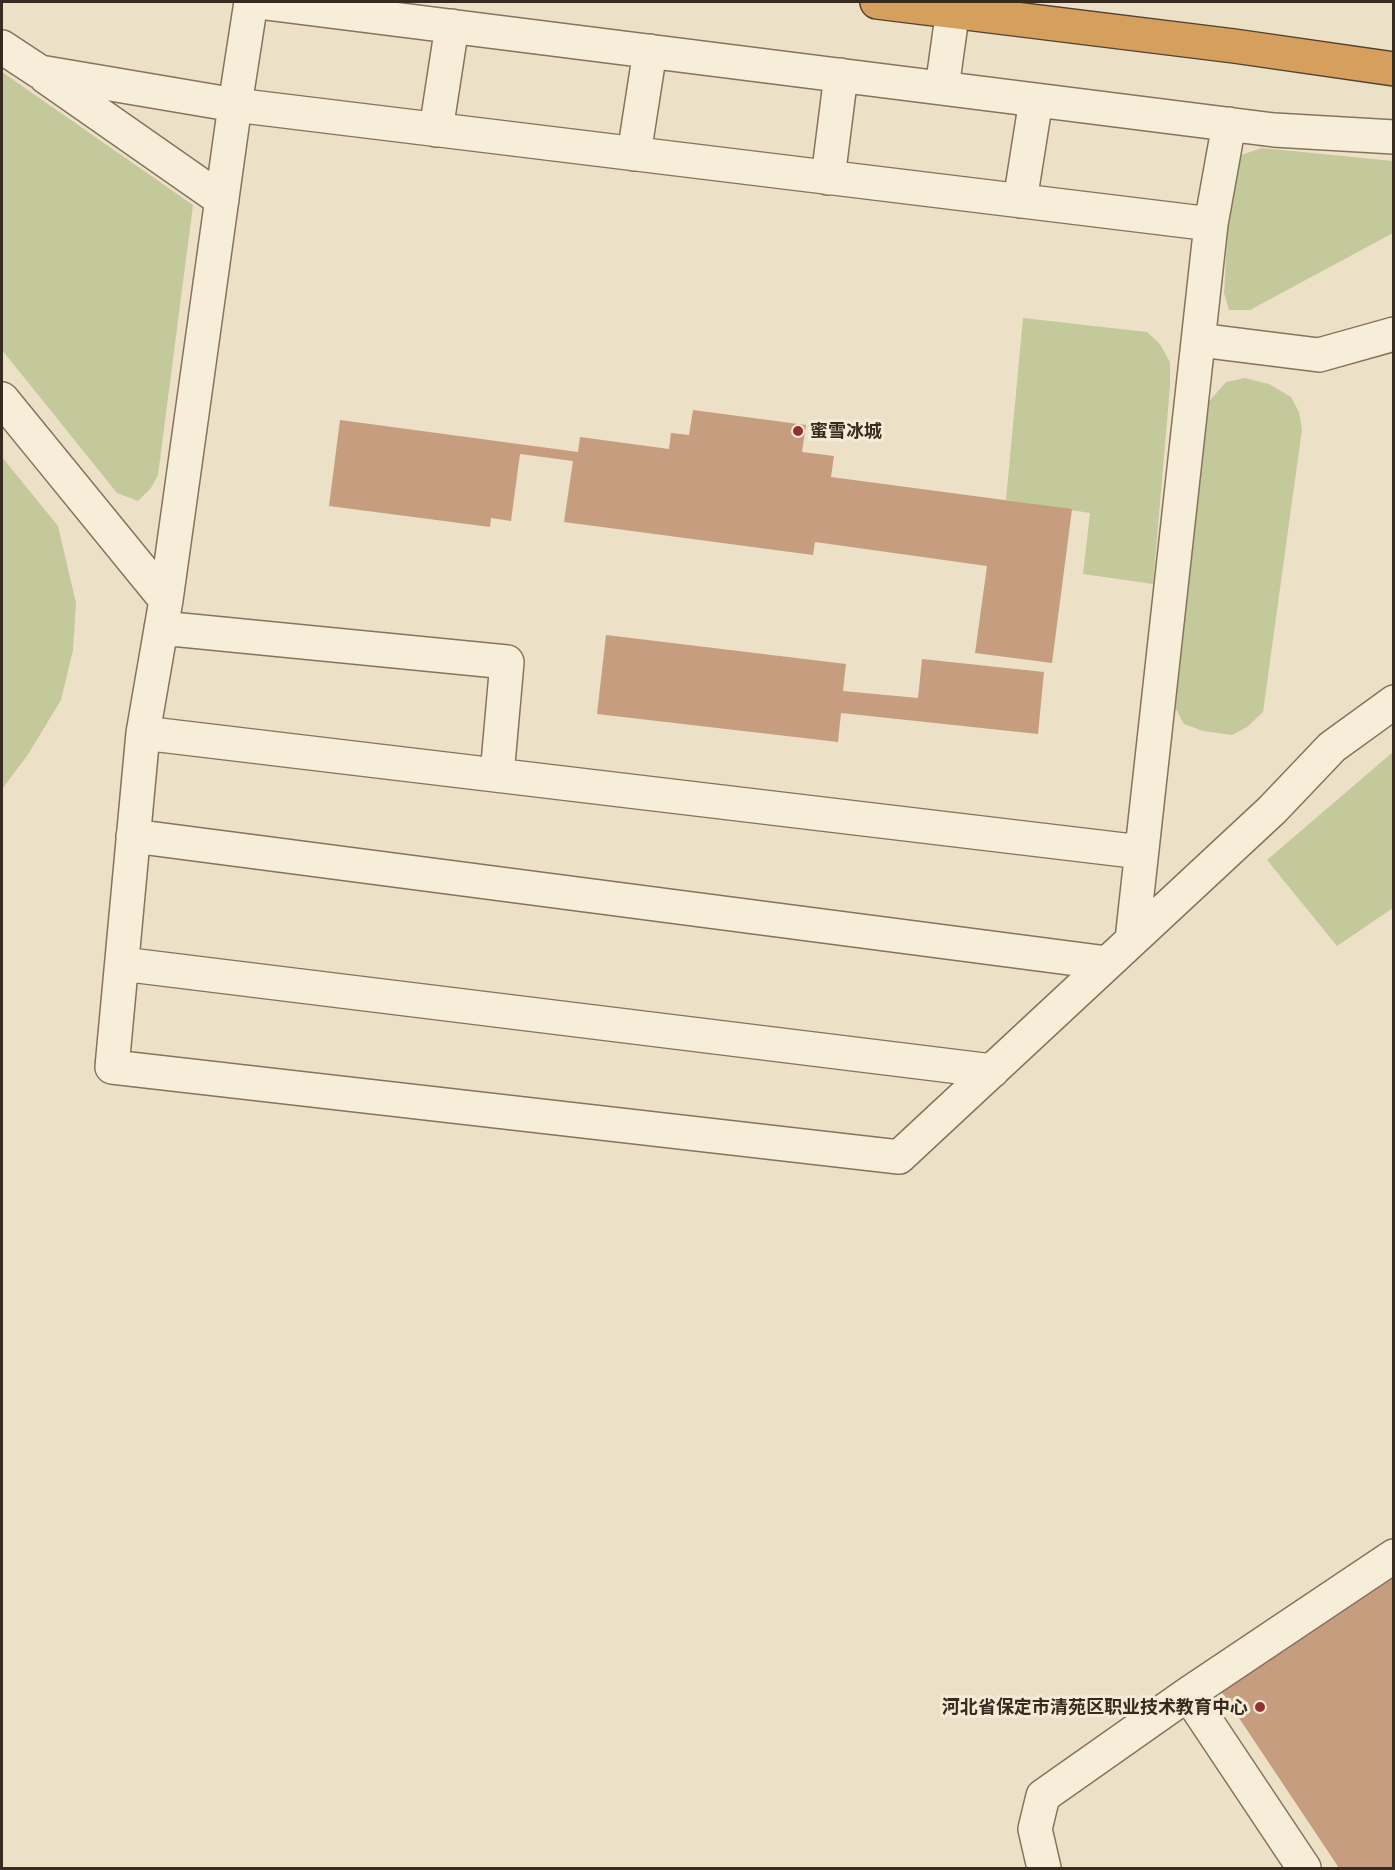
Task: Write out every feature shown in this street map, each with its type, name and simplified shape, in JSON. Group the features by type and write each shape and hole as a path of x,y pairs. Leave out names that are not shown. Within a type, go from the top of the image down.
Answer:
{"highway":[{"path":"877,2 954,6 1394,69"}],"street":[{"path":"251,2 164,614 143,733 112,1067 899,1157 1272,810 1332,747 1394,702"},
{"path":"258,2 1274,130 1394,137"},
{"path":"942,88 954,6"},
{"path":"436,130 452,26"},
{"path":"2,47 222,200"},
{"path":"634,154 650,51"},
{"path":"40,72 235,105 1212,224"},
{"path":"828,178 841,75"},
{"path":"1020,201 1036,100"},
{"path":"1132,940 1198,339 1212,224 1229,124"},
{"path":"1198,339 1319,355 1394,334"},
{"path":"2,399 164,614 507,662 497,775"},
{"path":"143,733 1141,852"},
{"path":"133,836 1107,963"},
{"path":"122,964 992,1071"},
{"path":"1044,1869 1035,1829 1043,1796 1188,1694 1394,1556"},
{"path":"1188,1694 1304,1869"}],"green space":[{"path":"2,72 193,205 158,475 151,488 138,501 117,493 2,350"},
{"path":"1262,148 1393,161 1393,233 1250,310 1229,310 1224,293 1231,173 1241,155"},
{"path":"1023,318 1147,332 1160,344 1170,362 1170,387 1153,584 1083,574 1090,513 1006,500"},
{"path":"1245,378 1269,384 1291,397 1299,412 1302,429 1263,712 1247,727 1232,735 1203,731 1184,724 1171,700 1205,406 1226,382"},
{"path":"2,457 58,526 76,603 73,650 61,700 27,756 2,789"},
{"path":"1393,752 1393,908 1337,946 1267,860"}],"building":[{"path":"693,410 806,425 802,452 834,456 831,477 1072,509 1052,663 975,653 987,566 815,542 813,555 564,522 573,461 520,454 511,521 491,518 490,527 329,506 340,420 578,452 580,437 669,449 671,433 689,435"},
{"path":"606,635 846,664 843,691 918,698 922,659 1044,672 1038,734 841,713 838,742 597,714"},
{"path":"1394,1577 1394,1868 1339,1868 1221,1691"}],"place":[{"name":"蜜雪冰城","path":"798,431"},
{"name":"河北省保定市清苑区职业技术教育中心","path":"1260,1707"}]}
